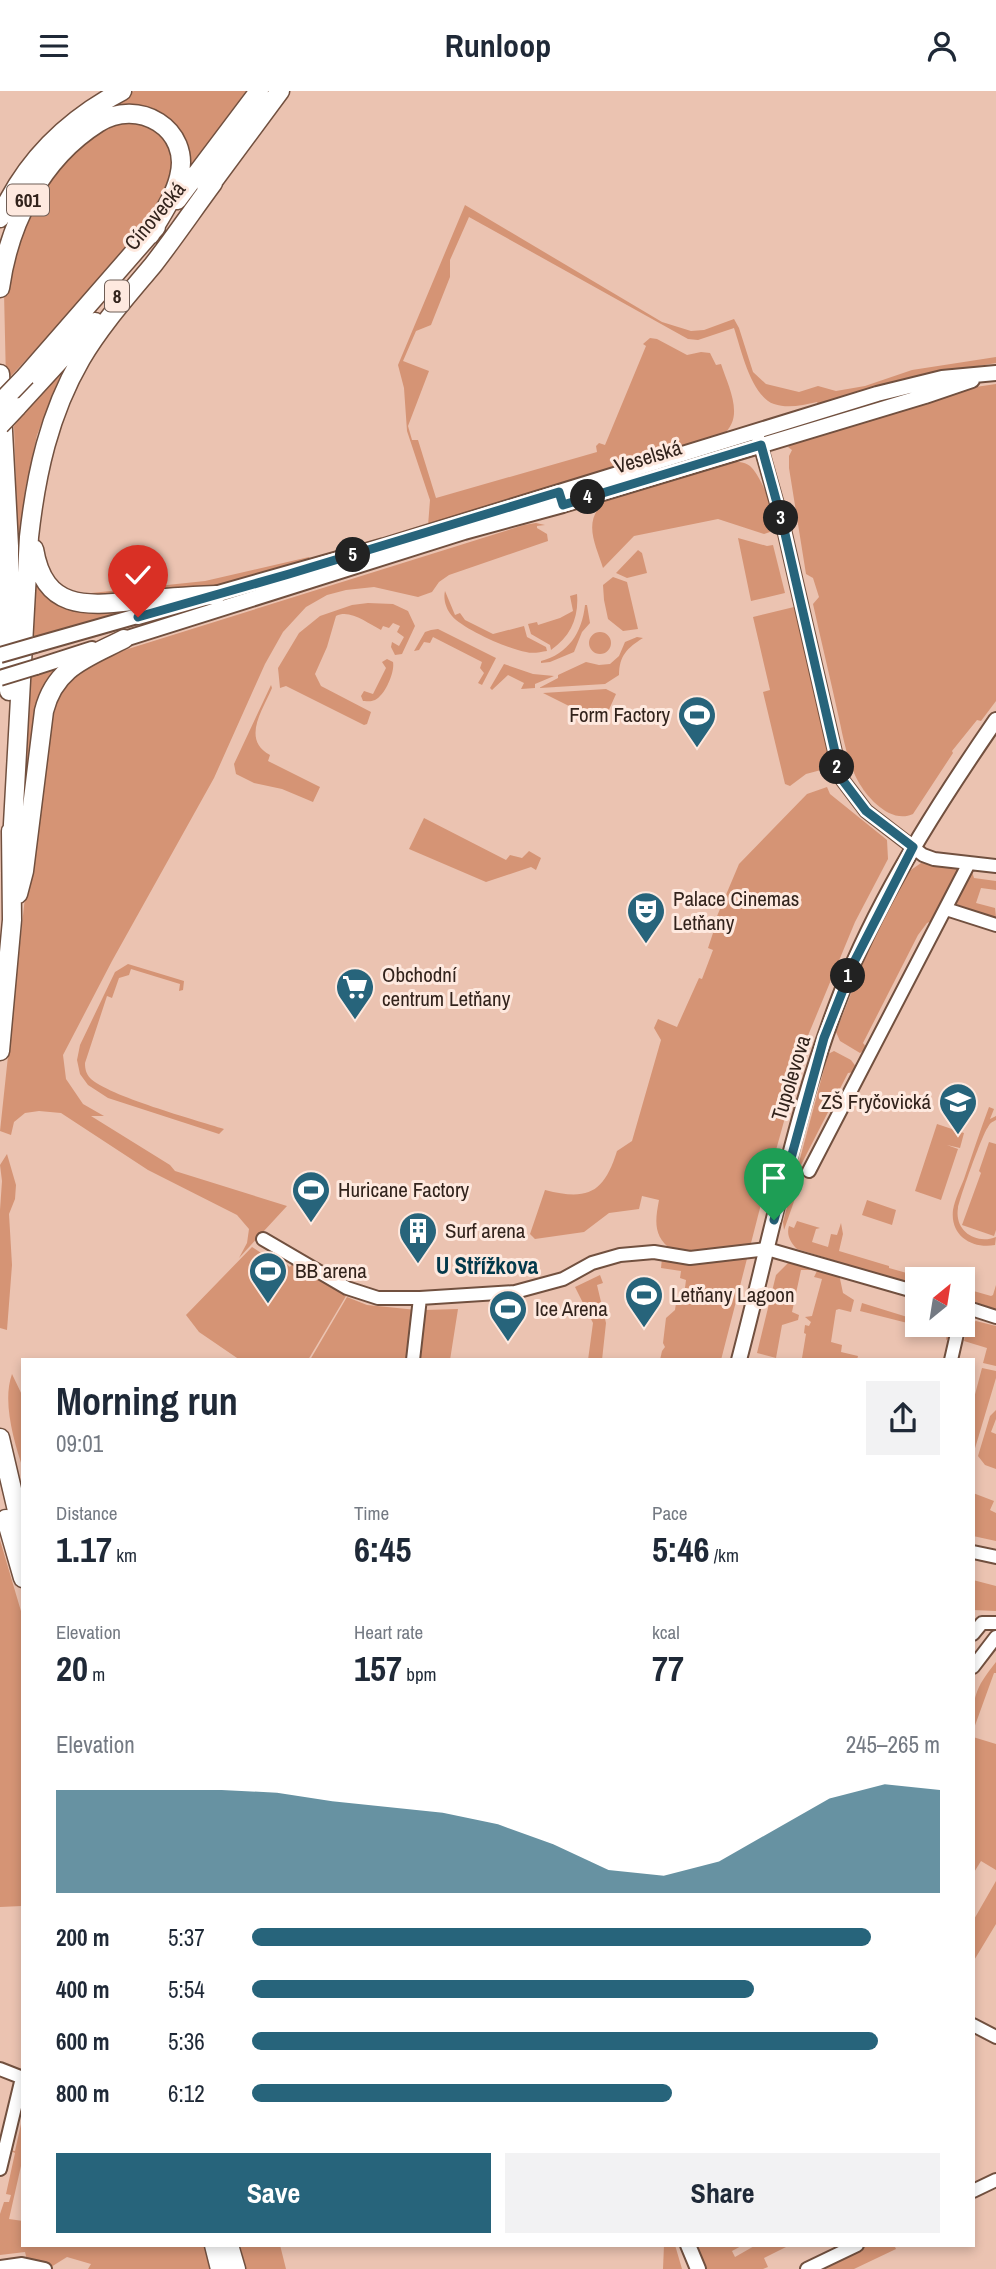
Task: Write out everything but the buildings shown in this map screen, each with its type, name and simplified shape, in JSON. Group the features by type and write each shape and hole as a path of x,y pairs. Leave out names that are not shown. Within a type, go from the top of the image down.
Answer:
{"highway":[{"name":"601","path":"0,218 15,188 38,155 84,113 122,91"},
{"name":"Cínovecká","path":"0,425 26,376 150,235 260,91"},
{"name":"Cínovecká","path":"9,405 84,334 213,183 280,91"},
{"name":"601","path":"0,288 6,253 31,194 54,162 88,130 112,116 137,113 160,122 175,139 182,160 179,178 150,235"},
{"path":"12,842 29,537 34,496 52,422 81,359 213,183"},
{"path":"0,373 9,546 9,782 12,842 12,920 0,1051"},
{"path":"34,496 33,534 36,563 45,581 59,596 81,604 100,604 216,594"},
{"path":"12,920 24,871 44,711 51,690 56,681 71,667 124,639"},
{"path":"0,1438 21,1527"},
{"path":"0,1492 21,1571"},
{"path":"214,2247 220,2269"},
{"path":"230,2247 236,2269"}],"main road":[{"name":"Veselská","path":"0,655 561,498 759,438 914,384 955,376 991,374"},
{"name":"Veselská","path":"0,678 464,532 561,498"},
{"name":"Tupolevova","path":"740,1358 824,1038 859,951 913,847 996,720"},
{"path":"685,2247 688,2269"},
{"path":"686,2247 698,2269"}],"street":[{"path":"759,438 783,525 841,778 866,811 913,847 934,859 996,866"},
{"path":"809,1171 969,863"},
{"path":"946,909 996,925"},
{"path":"263,1238 346,1288 378,1298 421,1299 516,1292 563,1279 592,1263 620,1255 654,1252 690,1258 767,1249 905,1289"},
{"path":"413,1358 421,1299"},
{"path":"975,1311 996,1317"},
{"path":"951,1358 956,1337"},
{"path":"975,1552 996,1557"},
{"path":"975,1632 982,1623 996,1623"},
{"path":"975,1664 996,1637"},
{"path":"975,2026 996,2036"},
{"path":"0,2069 21,2078"},
{"path":"0,2169 21,2082"},
{"path":"975,2190 996,2180"},
{"path":"807,2269 853,2247"},
{"path":"0,2267 22,2264 45,2269"}],"shaded area":[{"path":"134,91 246,91 190,167 188,151 182,137 174,124 163,115 136,105 105,111 115,100"},
{"path":"122,119 158,125 178,161 168,196 86,297 6,381 4,292 8,265 41,188 84,140"},
{"path":"465,205 662,322 691,331 704,330 734,319 753,372 766,384 799,392 818,386 836,391 865,386 912,370 996,357 996,363 921,376 819,406 817,402 796,406 774,404 759,392 753,382 734,328 698,340 688,339 469,217 450,260 450,277 431,325 416,331 403,361 429,371 408,426 412,440 418,440 436,498 597,452 596,446 599,443 605,445 646,346 643,344 650,338 687,355 710,353 716,365 721,364 733,401 733,420 722,435 428,526 430,500 407,431 404,388 398,365"},
{"path":"64,366 37,435 25,490 19,577 14,426"},
{"path":"996,384 996,701 952,751 913,814 897,816 881,808 868,795 858,781 848,757 813,604 819,597 813,578 806,574 789,468 792,450 788,447 795,441 962,389"},
{"path":"728,461 748,464 755,471 771,508 770,532 764,534 718,519 634,536 603,568 592,530 598,509 596,506 588,514 594,503"},
{"path":"536,523 545,525 537,528 547,534 548,541 449,575 439,582 432,592 418,597 374,587 327,595 306,607 283,632 265,664 214,778 63,1055 66,1079 83,1104 104,1116 91,1116 170,1165 175,1171 287,1206 239,1258 247,1243 249,1229 237,1215 148,1170 61,1113 25,1113 14,1122 11,1135 0,1131 36,794 47,716 59,684 90,662 128,649"},
{"path":"738,538 767,546 773,545 785,593 751,601"},
{"path":"638,550 642,553 647,573 627,578 616,573"},
{"path":"42,554 61,584 82,594 205,581 309,557 311,561 207,590 81,599 56,587"},
{"path":"32,571 45,593 169,603 28,640"},
{"path":"613,577 627,582 638,629 623,631 608,619 603,585"},
{"path":"445,591 455,615 460,613 465,620 493,634 524,626 527,637 546,647 547,651 531,653 518,650 466,627 448,610"},
{"path":"577,594 577,610 569,632 551,650 550,645 531,634 528,624 537,622 538,625 573,611 570,596"},
{"path":"393,604 408,611 415,626 402,654 395,655 391,647 392,642 399,646 404,637 397,632 400,626 393,623 389,628 383,626 381,630 358,618 341,614 336,616 315,674 321,686 371,712 367,724 364,725 286,686 280,688 278,668 299,633 320,616 352,605"},
{"path":"585,605 590,623 582,632 574,652 541,663 559,653 572,641 581,625"},
{"path":"794,607 831,763 824,765 821,770 806,774 790,786 785,784 763,692 770,690 753,617"},
{"path":"438,629 496,658 482,685 478,683 484,673 480,668 482,662 433,637 430,643 424,642 419,650 414,651 425,632"},
{"path":"600,632 608,635 611,643 608,651 600,654 592,651 589,643 592,635"},
{"path":"637,637 643,638 625,653 620,663 619,675 605,684 539,688 558,678 558,675 586,662 610,664 619,656 625,642"},
{"path":"387,659 393,662 393,666 386,688 375,700 363,701 361,696 364,691 373,694 386,668 382,662"},
{"path":"504,664 533,674 554,676 535,684 535,688 521,689 524,683 508,675 492,690 490,688"},
{"path":"64,665 53,675 19,860 26,679"},
{"path":"271,685 257,724 257,741 270,755 268,761 320,787 313,802 282,789 254,783 236,774 234,764"},
{"path":"606,689 616,694 603,723 543,693"},
{"path":"827,787 830,794 887,840 888,859 855,922 807,1038 722,1358 660,1358 665,1347 663,1343 666,1318 675,1310 676,1303 683,1303 686,1280 680,1278 681,1271 661,1268 662,1258 672,1250 658,1234 659,1200 642,1196 639,1209 609,1213 584,1232 535,1239 530,1234 545,1190 583,1194 592,1190 600,1185 606,1176 617,1151 632,1141 661,1040 654,1028 658,1019 677,1027 699,978 702,979 713,950 708,948 714,930 712,928 739,864 807,794"},
{"path":"424,818 506,860 510,855 522,858 529,851 541,858 536,870 531,867 486,882 409,849"},
{"path":"921,863 971,868 974,878 996,881 996,890 981,888 976,903 995,908 996,917 968,909 927,923 918,935 863,1043 867,1048 860,1053 840,1041 836,1032 887,911 908,872"},
{"path":"128,964 184,981 183,990 179,991 180,984 131,969 129,975 119,978 112,998 107,996 85,1063 90,1078 133,1100 224,1129 219,1134 108,1098 88,1085 80,1074 77,1060 80,1045 115,972"},
{"path":"834,1051 851,1060 857,1068 855,1072 848,1073 801,1165 805,1170 784,1230 783,1222 828,1054"},
{"path":"989,1107 994,1109 990,1119 996,1116 996,1120 981,1141 958,1208 959,1223 968,1234 981,1239 996,1237 995,1245 986,1246 971,1243 959,1234 953,1219 953,1210"},
{"path":"937,1124 964,1133 960,1148 947,1145 958,1149 941,1200 915,1191"},
{"path":"989,1142 996,1144 994,1236 962,1225"},
{"path":"7,1154 16,1185 15,1199 9,1214 12,1265 7,1330 0,1328 0,1165"},
{"path":"867,1200 896,1210 892,1225 862,1215"},
{"path":"797,1221 820,1228 816,1229 812,1242 828,1247 831,1234 837,1235 841,1223 843,1234 839,1251 905,1273 905,1282 797,1249 788,1233 789,1226 794,1228"},
{"name":"BB arena","path":"252,1247 281,1266 284,1262 290,1267 292,1264 346,1296 309,1358 237,1358 199,1332 186,1315"},
{"path":"790,1261 809,1266 810,1270 801,1270 792,1312 799,1315 798,1320 782,1325 776,1358 757,1353 776,1275"},
{"path":"818,1269 839,1274 843,1293 854,1300 851,1312 836,1310 831,1342 842,1345 841,1352 858,1358 802,1358 805,1325 809,1326 811,1322 805,1317 812,1316 822,1279 814,1277"},
{"path":"600,1275 603,1283 597,1285 606,1323 602,1358 588,1358 593,1323 575,1287"},
{"path":"996,1285 996,1309 975,1303 975,1291 993,1295"},
{"path":"347,1297 367,1305 417,1310 411,1358 311,1358"},
{"path":"862,1303 905,1316 905,1322 860,1311"},
{"path":"458,1309 450,1358 418,1358 424,1310"},
{"path":"975,1321 996,1326 996,1366 983,1363 987,1348 964,1341 965,1337 975,1337"},
{"path":"982,1368 996,1371 975,1448 975,1394"},
{"path":"12,1374 21,1393 21,1462 9,1409"},
{"path":"996,1410 991,1432 996,1434 996,1469 985,1465 978,1456 990,1416"},
{"path":"975,1494 994,1501 990,1510 996,1513 996,1541 975,1536"},
{"path":"0,1540 21,1611 21,1906 0,1907"},
{"path":"975,1581 996,1586 996,1611 975,1610"},
{"path":"996,1662 996,1673 975,1725 975,1699 983,1680"},
{"path":"975,1738 996,1744 996,1870 981,1861 975,1871"},
{"path":"996,1881 996,1924 975,1959 975,1918"},
{"path":"21,2124 21,2166 9,2219 21,2221 21,2247 206,2247 213,2269 88,2269 91,2264 67,2257 51,2267 27,2260 25,2252 0,2255 0,2214 4,2202 9,2202 11,2195 6,2194 15,2153 9,2150 15,2151"},
{"path":"240,2247 280,2247 286,2269 246,2269"},
{"path":"664,2247 676,2247 682,2269 663,2269"},
{"path":"696,2247 739,2247 732,2251 735,2257 752,2247 786,2247 764,2258 768,2267 763,2269 703,2269"},
{"path":"862,2247 896,2249 854,2269 816,2269"}],"place":[{"name":"Form Factory","path":"697,749"},
{"name":"Palace Cinemas Letňany","path":"646,945"},
{"name":"Obchodní centrum Letňany","path":"355,1021"},
{"name":"ZŠ Fryčovická","path":"958,1136"},
{"name":"Huricane Factory","path":"311,1224"},
{"name":"Surf arena","path":"418,1265"},
{"name":"BB arena","path":"268,1305"},
{"name":"Letňany Lagoon","path":"644,1329"},
{"name":"Ice Arena","path":"508,1343"}],"district":[{"name":"U Střížkova","path":"487,1266"}],"route":[{"path":"138,617 559,492 563,505 761,445 783,525 841,778 866,811 913,847 854,962 824,1038 774,1220"}]}
